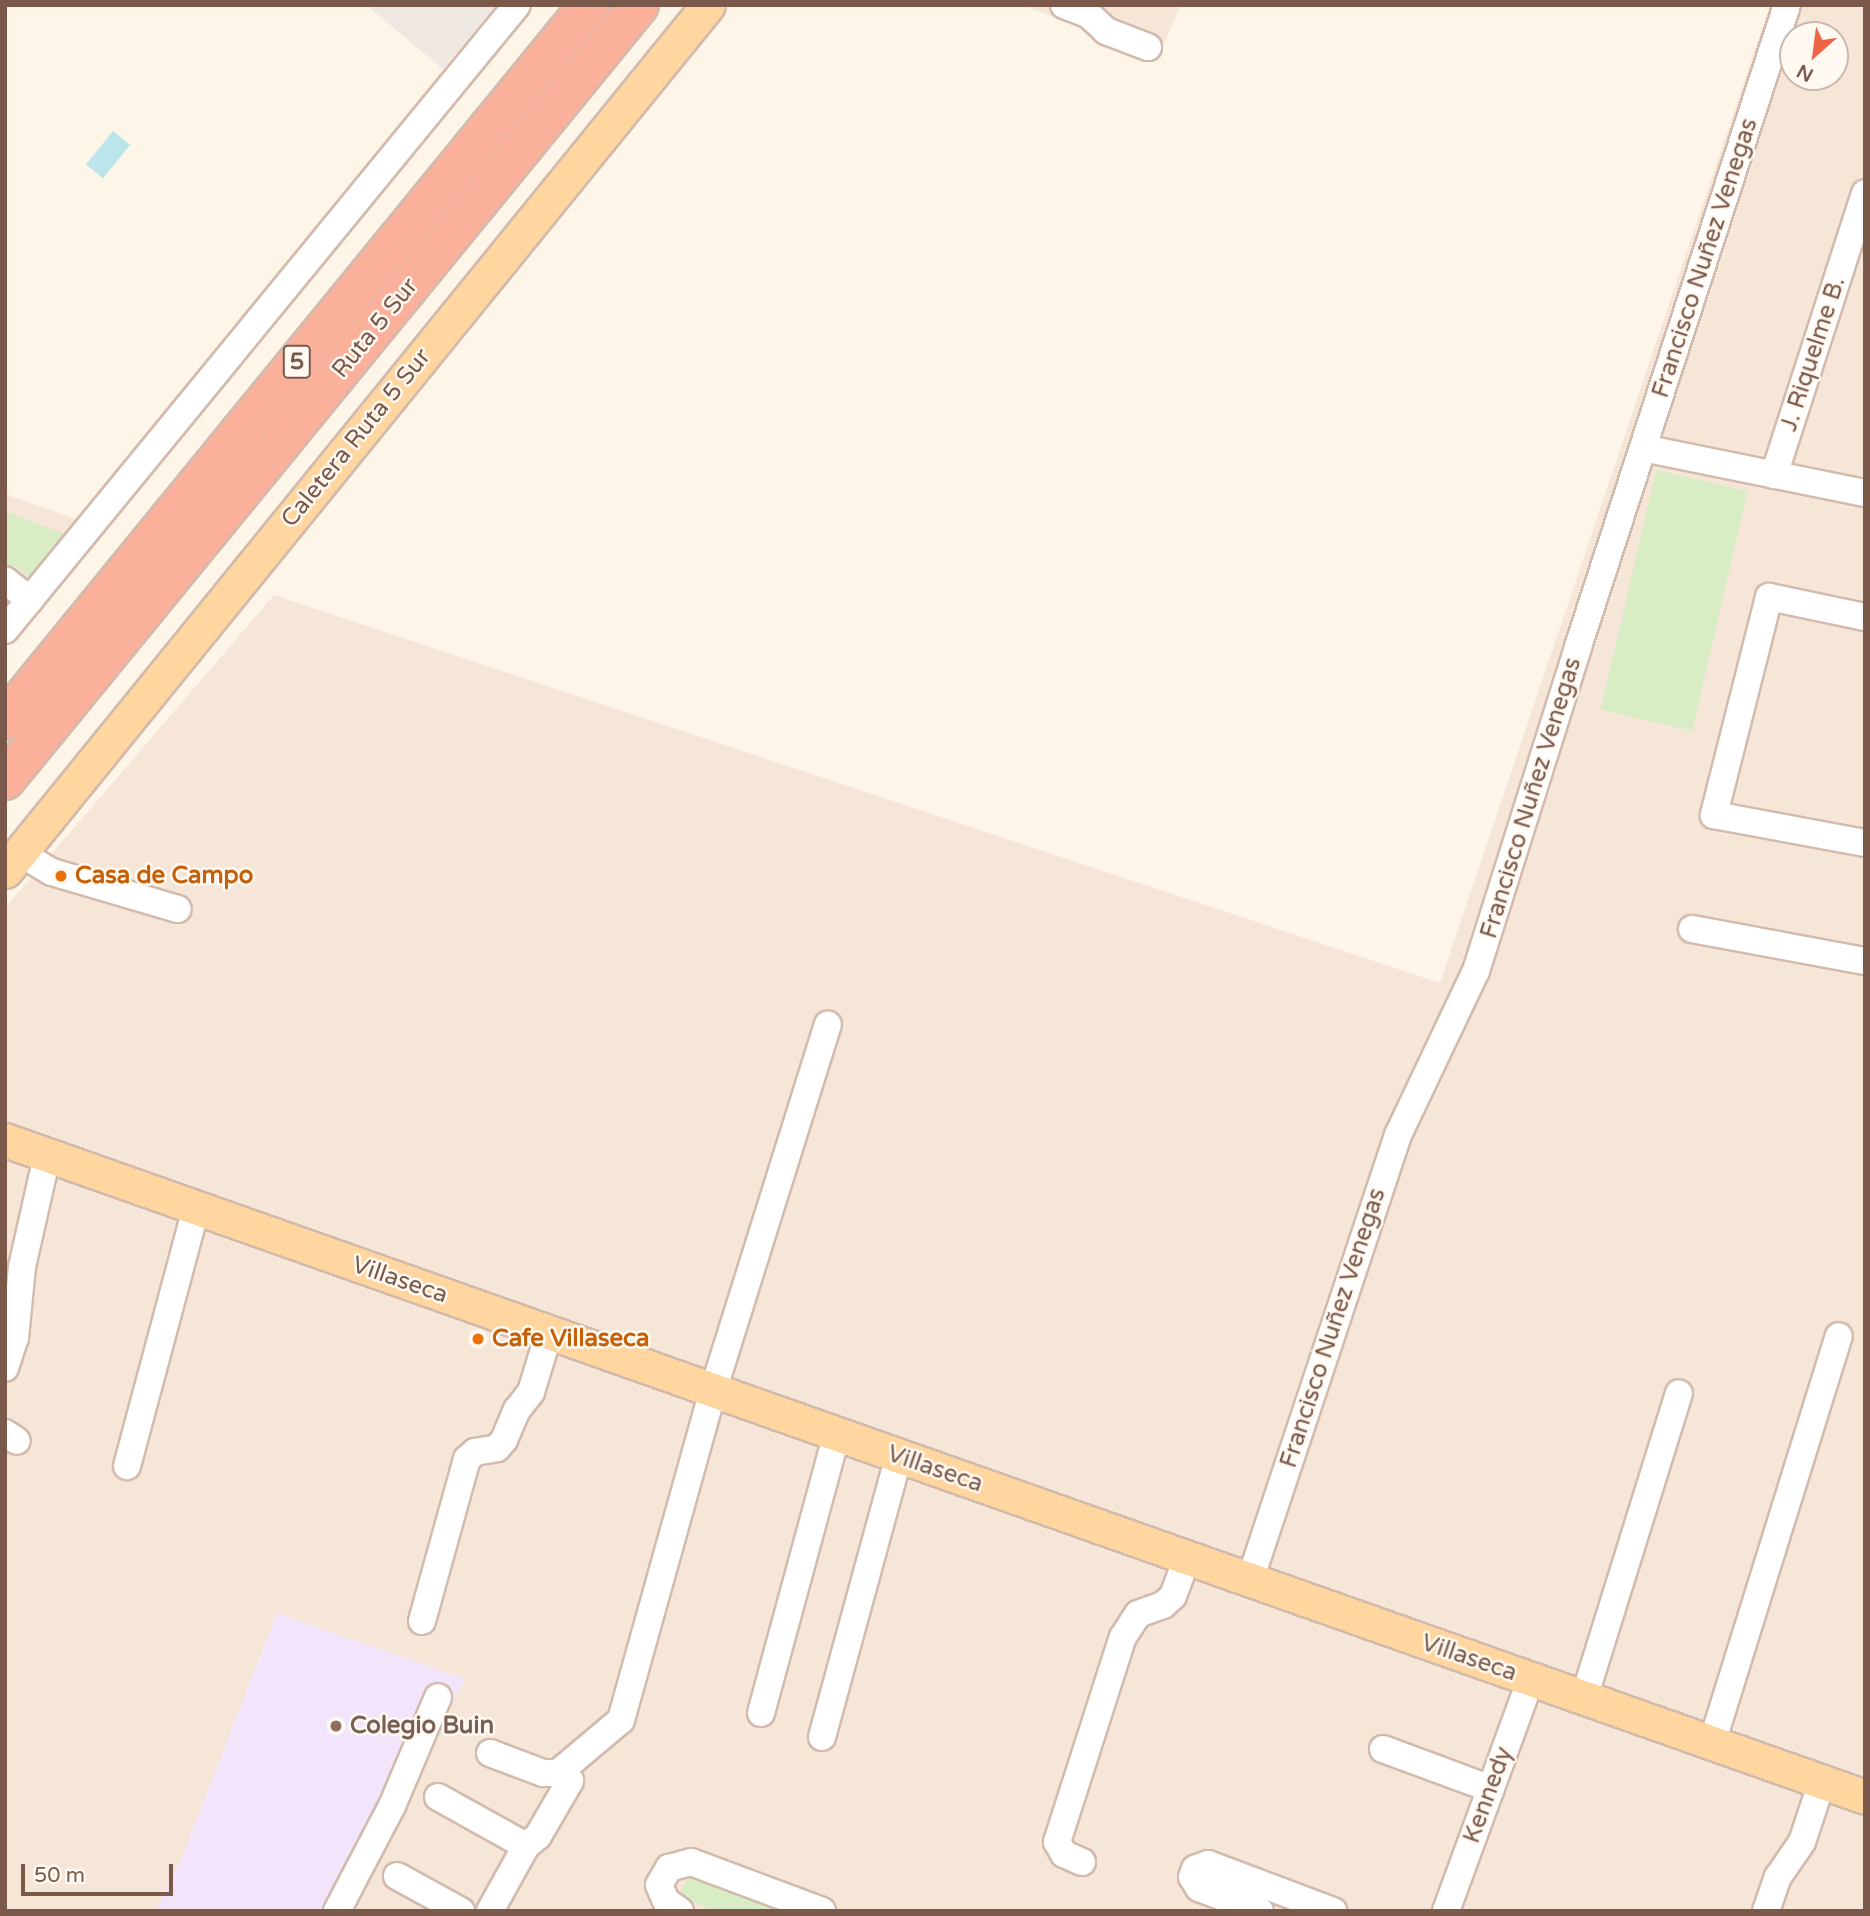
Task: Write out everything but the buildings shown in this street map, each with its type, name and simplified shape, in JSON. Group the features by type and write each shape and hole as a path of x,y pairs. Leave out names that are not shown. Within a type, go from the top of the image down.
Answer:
{"highway":[{"name":"Ruta 5 Sur","path":"5,720 589,5"},
{"name":"Ruta 5 Sur","path":"5,780 639,5"}],"main road":[{"name":"Caletera Ruta 5 Sur","path":"13,862 708,5"},
{"name":"Villaseca","path":"5,1140 1865,1797"}],"street":[{"path":"5,630 517,5"},
{"name":"Francisco Nuñez Venegas","path":"1250,1580 1398,1135 1476,971 1787,5"},
{"path":"1081,8 1106,31 1149,47"},
{"name":"J. Riquelme B.","path":"1774,475 1865,193"},
{"path":"1643,448 1865,493"},
{"path":"5,580 30,600"},
{"path":"1865,617 1769,597 1714,815 1865,843"},
{"path":"13,862 178,909"},
{"path":"1692,929 1865,961"},
{"path":"490,1753 543,1773 558,1773 621,1720 713,1391 828,1025"},
{"path":"5,1368 15,1338 22,1267 47,1156"},
{"path":"122,1462 190,1206"},
{"path":"422,1620 467,1459 475,1452 497,1448 504,1440 517,1410 531,1392 549,1333"},
{"path":"1712,1743 1839,1336"},
{"path":"1584,1698 1679,1393"},
{"path":"761,1713 837,1434"},
{"path":"822,1737 899,1456"},
{"path":"1082,1862 1063,1854 1057,1842 1123,1637 1138,1614 1163,1605 1173,1597 1187,1558"},
{"name":"Kennedy","path":"1446,1911 1531,1679"},
{"path":"337,1911 392,1806 439,1697"},
{"path":"1383,1749 1491,1789"},
{"path":"490,1911 526,1846 538,1836 570,1781"},
{"path":"1766,1911 1777,1877 1802,1842 1822,1782"},
{"path":"439,1797 526,1846"},
{"path":"671,1904 659,1885 664,1872 675,1864 691,1862 822,1911"},
{"path":"1260,1911 1199,1888 1192,1877 1195,1869 1208,1864 1282,1902 1333,1911"},
{"path":"397,1876 461,1911"}],"shaded area":[{"path":"366,5 496,5 443,69"},
{"path":"1021,5 1181,5 1159,55"},
{"path":"1770,5 1865,5 1865,1911 5,1911 5,908 274,595 1440,983"},
{"path":"5,494 87,523 5,620"},
{"name":"Colegio Buin","path":"277,1613 465,1679 343,1911 156,1911 182,1857"}],"green space":[{"path":"1656,470 1748,491 1692,731 1601,710"},
{"path":"5,511 74,538 35,583 17,567 5,564"},
{"path":"705,1874 800,1911 711,1911 680,1894 687,1880"}],"water":[{"path":"113,131 130,145 103,178 86,164"}],"place":[{"name":"Casa de Campo","path":"61,876"},
{"name":"Cafe Villaseca","path":"478,1339"},
{"name":"Colegio Buin","path":"336,1726"}]}
